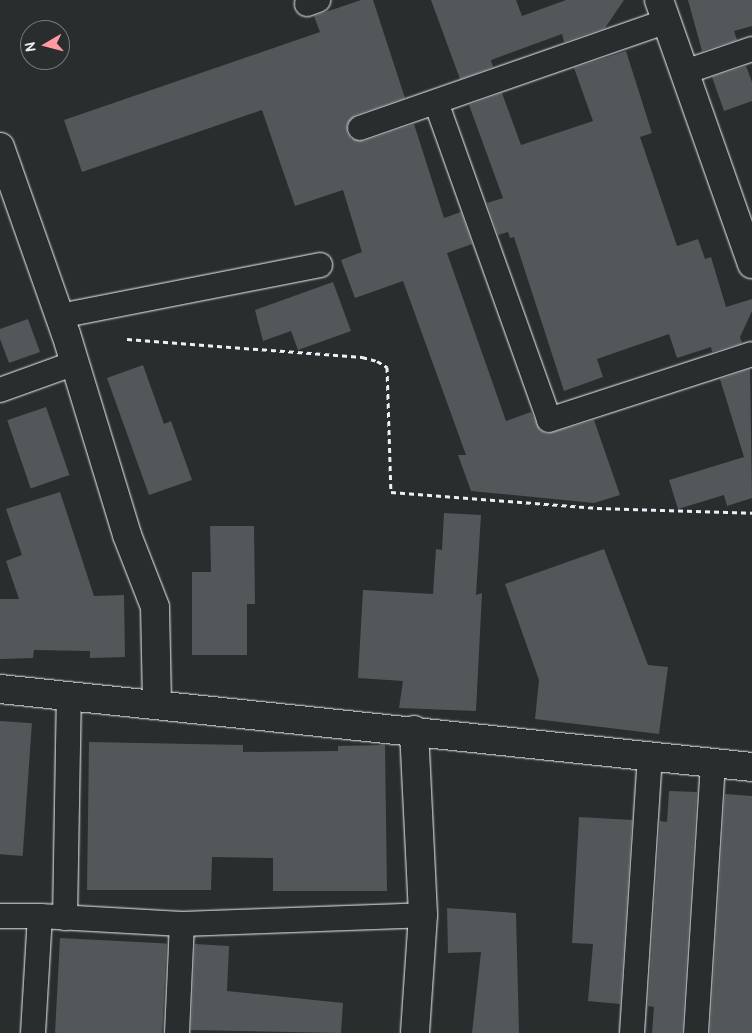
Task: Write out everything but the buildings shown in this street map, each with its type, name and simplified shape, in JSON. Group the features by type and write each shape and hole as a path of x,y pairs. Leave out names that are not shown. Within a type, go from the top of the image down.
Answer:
{"street":[{"path":"663,11 752,264"},
{"path":"0,147 60,316 128,535 155,607 156,703"},
{"path":"0,689 156,703 752,767"},
{"path":"414,730 423,915 415,1033"}],"lane":[{"path":"360,128 436,102 663,11"},
{"path":"684,72 752,49"},
{"path":"436,102 549,420 752,354"},
{"path":"60,316 320,266"},
{"path":"0,390 75,363"},
{"path":"64,918 70,695"},
{"path":"632,1033 650,756"},
{"path":"696,1033 713,762"},
{"path":"0,916 40,916 182,924 423,915"},
{"path":"33,1033 40,916"},
{"path":"176,1033 182,924"}],"path":[{"path":"125,338 362,357 377,361 387,367 391,492 597,508 752,513"}]}
